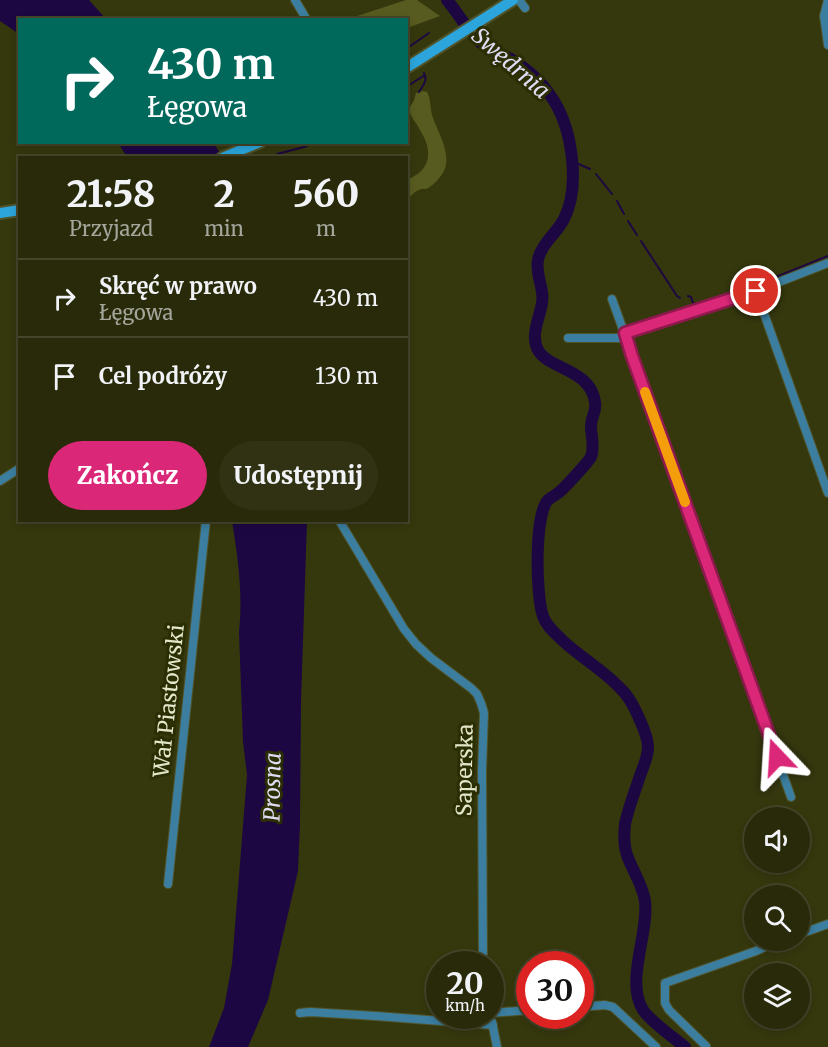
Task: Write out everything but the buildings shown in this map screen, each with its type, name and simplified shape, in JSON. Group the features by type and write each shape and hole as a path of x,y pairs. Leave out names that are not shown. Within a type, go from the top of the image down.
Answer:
{"main road":[{"path":"408,67 513,0"},
{"path":"227,156 255,145"},
{"path":"0,213 18,210"}],"street":[{"path":"295,0 306,18"},
{"path":"519,0 525,8"},
{"path":"828,0 824,16 828,45"},
{"path":"568,338 626,336 756,291 828,263"},
{"path":"756,291 828,493"},
{"path":"612,299 791,797"},
{"path":"0,481 18,469"},
{"name":"Wał Piastowski","path":"168,884 206,522"},
{"name":"Saperska","path":"340,522 410,637 431,658 471,688 482,703 484,713 483,951"},
{"path":"810,930 828,924"},
{"path":"706,1046 669,1010 665,1000 665,983 756,951"},
{"path":"594,1006 613,1007 656,1047"},
{"path":"300,1013 426,1020"},
{"path":"493,1029 496,1047"}],"green space":[{"path":"406,0 417,0 440,16 408,28 408,18 351,18"},
{"path":"427,92 432,115 444,146 446,162 444,170 435,182 426,189 417,191 408,200 408,179 419,173 428,158 426,141 409,109 416,93"}],"water":[{"path":"0,0 89,0 105,18 18,18 18,33 0,21"},
{"path":"119,144 215,144 221,156 126,156"},
{"name":"Prosna","path":"232,522 307,522 298,871 268,1000 248,1047 209,1047 224,1008 232,964 247,775 243,742 238,562"}],"waterway":[{"name":"Swędrnia","path":"447,0 482,44 515,62 541,84 558,108 569,138 573,173 572,190 564,219 542,249 538,260 543,298 535,340 540,353 585,381 591,390 595,402 591,423 593,445 591,457 565,487 548,500 543,509 538,538 539,592 544,620 548,626 625,694 635,709 646,736 647,756 629,808 624,831 627,855 642,888 645,901 644,928 636,985 643,1010 685,1047"},
{"path":"408,48 429,33"},
{"path":"419,92 425,81 424,73"},
{"path":"408,86 425,75"},
{"path":"277,154 311,144"},
{"path":"574,162 590,169"},
{"path":"596,174 612,194"},
{"path":"617,201 624,214"},
{"path":"628,221 637,235"},
{"path":"641,241 680,298"},
{"path":"688,296 691,297 693,303 697,304 756,285 828,256"}],"slow traffic":[{"path":"645,392 685,502"}],"route":[{"path":"756,291 625,333 777,757"}]}
